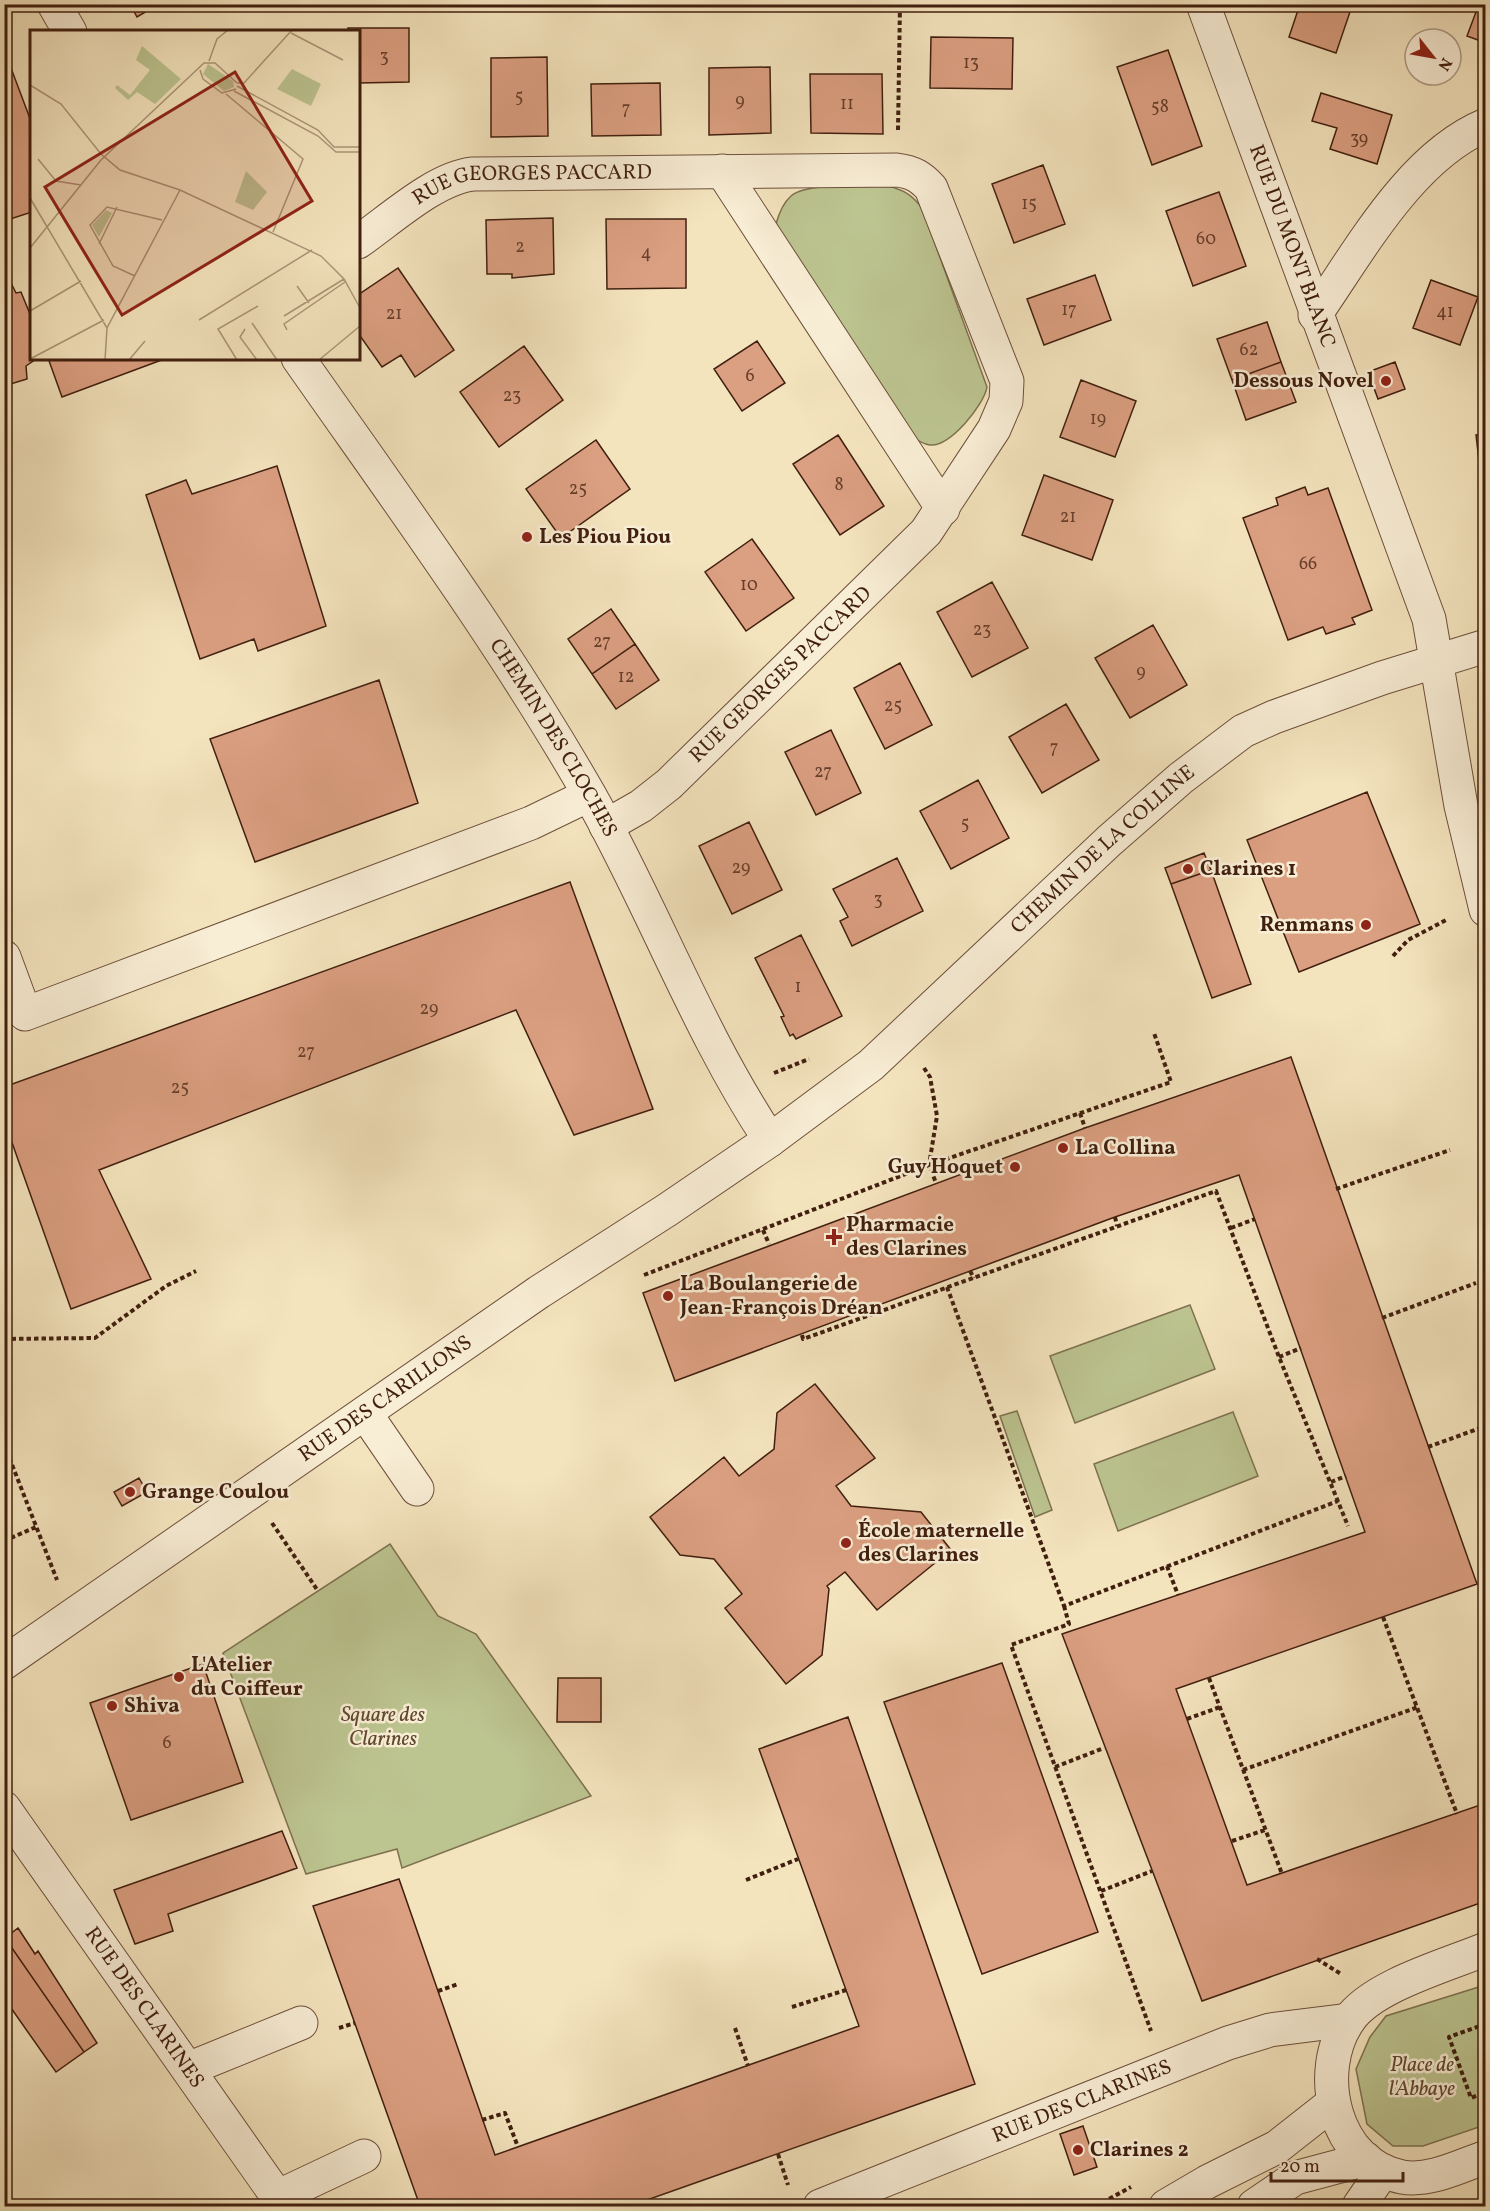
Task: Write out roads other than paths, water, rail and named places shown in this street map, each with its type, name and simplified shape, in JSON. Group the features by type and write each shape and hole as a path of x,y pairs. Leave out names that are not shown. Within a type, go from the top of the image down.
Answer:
{"street":[{"path":"54,4 69,30"},
{"name":"RUE DU MONT BLANC","path":"1203,4 1315,315 1429,619 1461,806 1485,910"},
{"path":"1315,315 1385,215 1420,171 1457,140 1485,125"},
{"name":"RUE GEORGES PACCARD","path":"360,241 441,184 460,175 897,170 910,172 921,178 931,189 1008,381 1006,401 994,429 926,532 669,784 641,806 606,826"},
{"path":"722,171 943,509"},
{"name":"CHEMIN DES CLOCHES","path":"299,360 513,669 606,826 723,1059 770,1140"},
{"name":"CHEMIN DE LA COLLINE","path":"770,1140 870,1065 1109,841 1217,749 1243,731 1274,717 1437,660 1485,646"},
{"path":"4,957 25,1014 531,823 589,795"},
{"name":"RUE DES CARILLONS","path":"4,1663 539,1292 668,1210 770,1140"},
{"path":"365,1413 417,1488"},
{"name":"RUE DES CLARINES","path":"4,1808 281,2202"},
{"path":"1485,1949 1375,1995 1349,2020 1332,2066 1330,2087 1344,2134 1375,2165 1403,2177 1436,2175 1485,2157"},
{"name":"RUE DES CLARINES","path":"806,2201 1165,2070 1228,2043 1270,2030 1349,2020"},
{"path":"188,2069 301,2023"},
{"path":"1166,2206 1276,2147 1333,2103"},
{"path":"281,2202 364,2156"},
{"path":"1254,2206 1295,2178 1375,2165"},
{"path":"1359,2206 1375,2165"}],"place":[{"name":"Dessous Novel","path":"1386,381"},
{"name":"Les Piou Piou","path":"527,537"},
{"name":"Clarines 1","path":"1188,869"},
{"name":"Renmans","path":"1366,925"},
{"name":"La Collina","path":"1063,1148"},
{"name":"Guy Hoquet","path":"1015,1167"},
{"name":"Pharmacie des Clarines","path":"834,1237"},
{"name":"La Boulangerie de Jean-François Dréan","path":"668,1296"},
{"name":"Grange Coulou","path":"130,1492"},
{"name":"École maternelle des Clarines","path":"846,1543"},
{"name":"L'Atelier du Coiffeur","path":"179,1677"},
{"name":"Shiva","path":"112,1706"},
{"name":"Clarines 2","path":"1078,2150"}],"park label":[{"name":"Square des Clarines","path":"383,1727"},
{"name":"Place de l'Abbaye","path":"1422,2077"}]}
